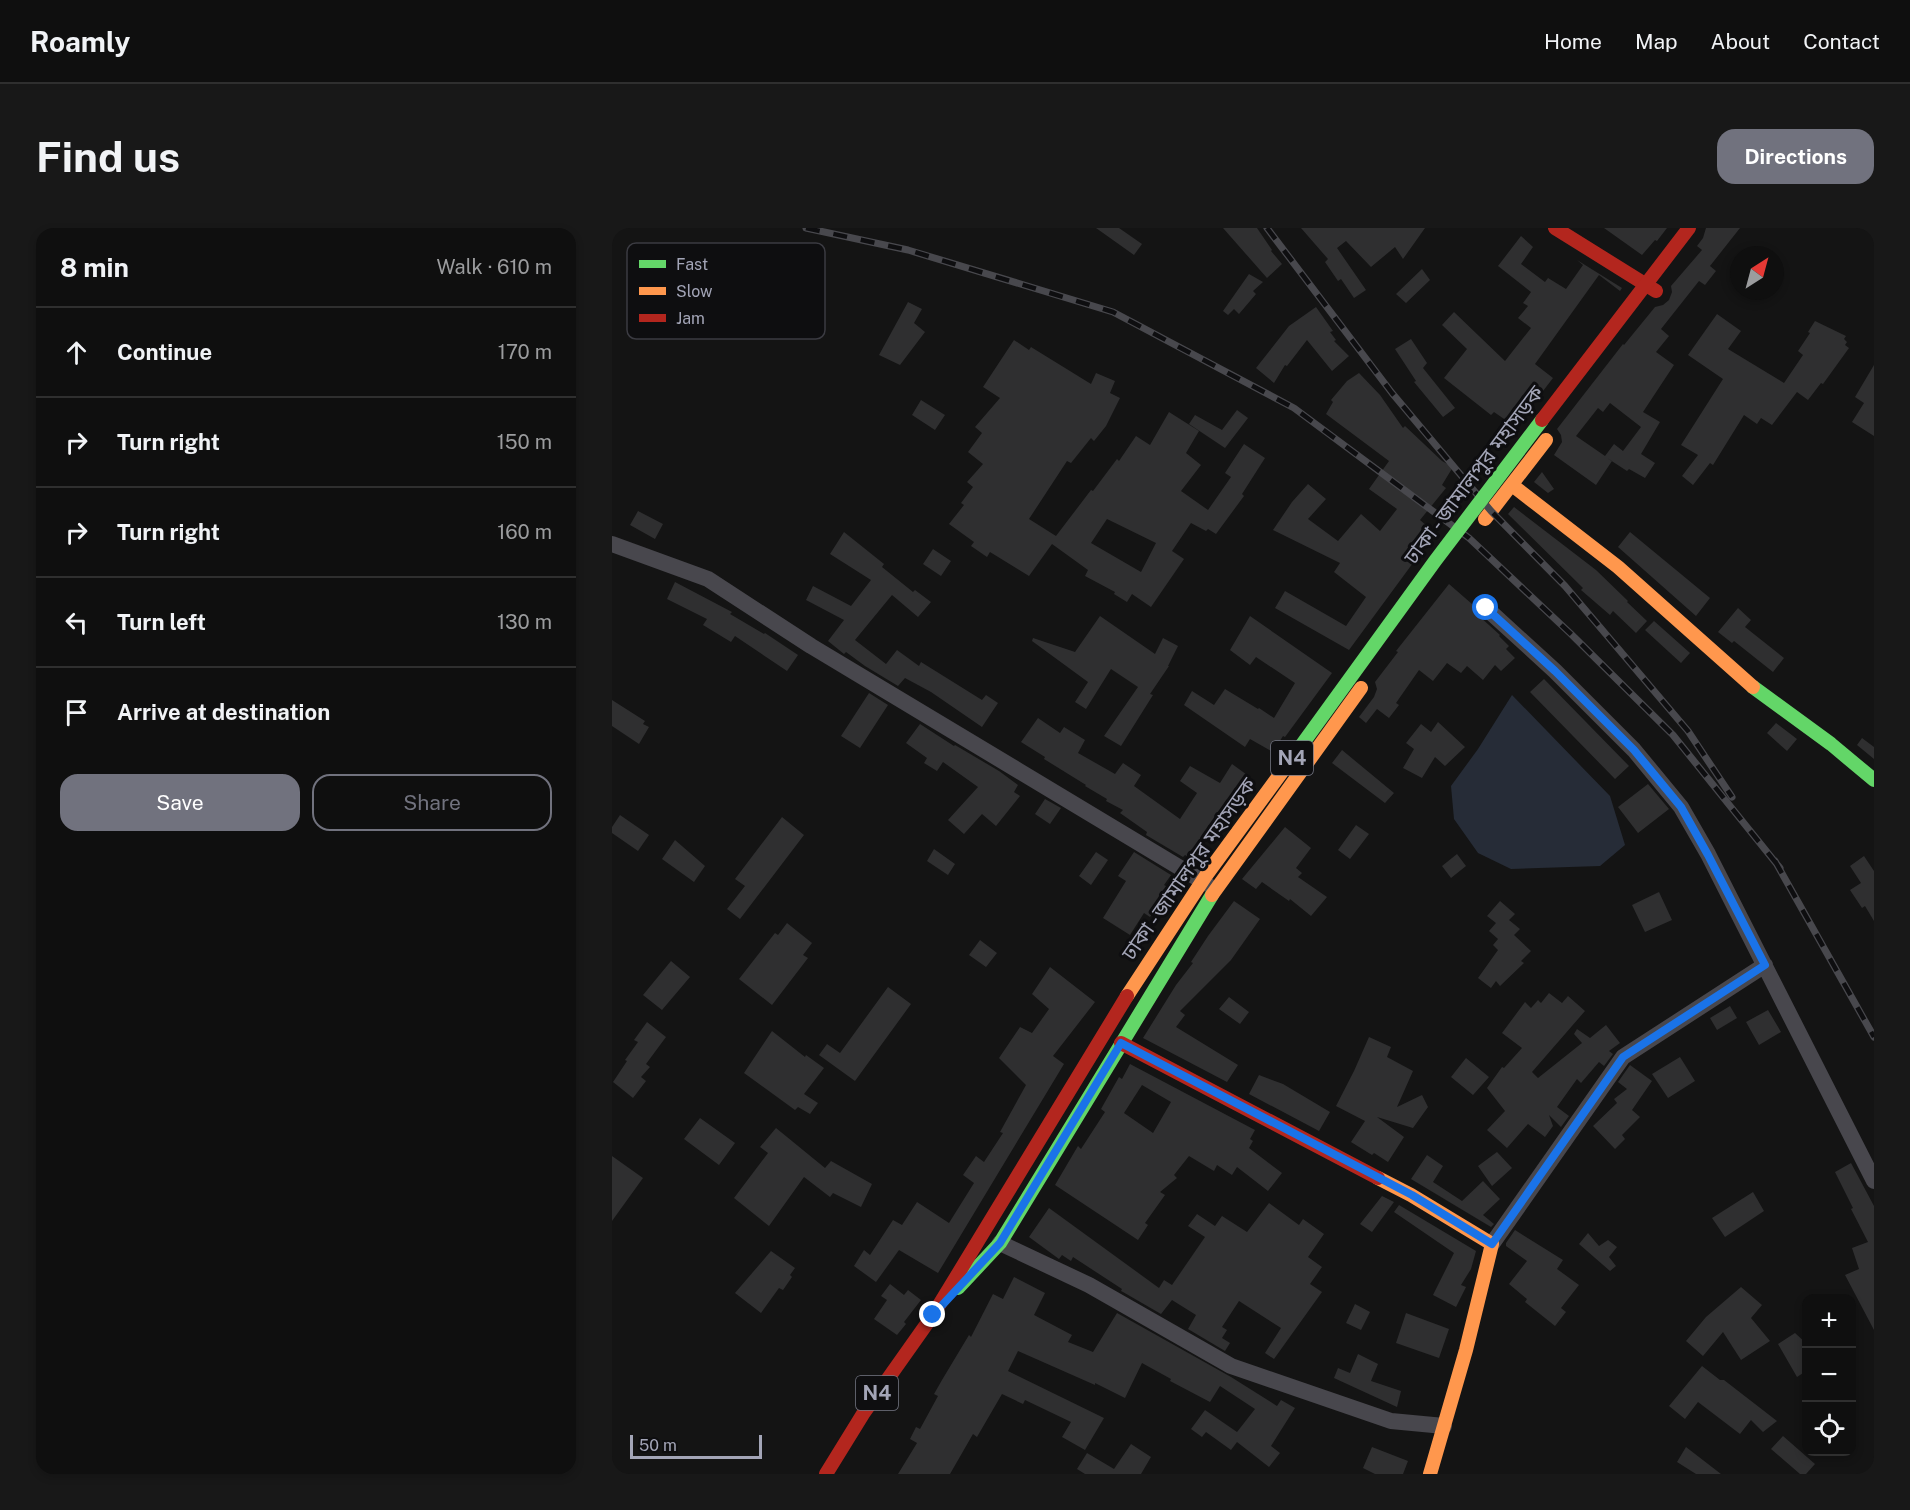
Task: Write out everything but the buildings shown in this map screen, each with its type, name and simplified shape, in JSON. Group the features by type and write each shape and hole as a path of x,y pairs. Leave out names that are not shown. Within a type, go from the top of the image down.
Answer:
{"main road":[{"path":"1555,228 1656,291"},
{"name":"ঢাকা - জামালপুর মহাসড়ক","path":"826,1474 863,1414 933,1315 1102,1035 1208,874 1435,561 1689,228"},
{"path":"1601,365 1705,228"},
{"path":"1462,548 1553,430"},
{"path":"1512,485 1618,567 1742,679 1832,744 1874,780"},
{"path":"933,1315 1000,1243 1215,890 1366,681"},
{"path":"1121,1043 1412,1195 1492,1244 1466,1350 1430,1474"}],"street":[{"path":"612,544 708,579 811,646 1215,890"},
{"path":"1486,608 1555,671 1634,750 1681,807 1765,965 1874,1181"},
{"path":"1492,1244 1623,1057 1765,965"},
{"path":"1000,1243 1089,1285 1231,1365 1390,1420 1444,1426"}],"shaded area":[{"path":"1512,695 1610,796 1625,845 1600,866 1511,869 1478,853 1454,819 1451,786 1478,749"}],"railway":[{"path":"806,228 908,250 1113,312 1294,408 1469,538 1571,634 1673,735 1780,868"},
{"path":"1267,228 1392,393 1491,511 1565,586 1688,731 1732,797"},
{"path":"1775,861 1874,1037"}],"traffic: fast":[{"path":"1298,750 1435,561 1542,420"},
{"path":"1753,687 1831,744 1874,780"},
{"path":"958,1288 1000,1243 1212,895"}],"traffic: slow":[{"path":"1485,519 1546,440"},
{"path":"1512,485 1618,567 1753,687"},
{"path":"1212,895 1361,688"},
{"path":"1127,996 1207,874 1298,750"},
{"path":"1378,1178 1411,1195 1492,1244 1466,1350 1430,1474"}],"traffic: jam":[{"path":"1555,228 1656,291"},
{"path":"1542,420 1689,228"},
{"path":"933,1315 1127,996"},
{"path":"1121,1043 1378,1178"},
{"path":"826,1474 863,1414 933,1315"}],"route":[{"path":"933,1315 1000,1243 1121,1043 1412,1195 1492,1244 1623,1057 1765,965 1681,807 1634,750 1555,671 1486,608"}]}
